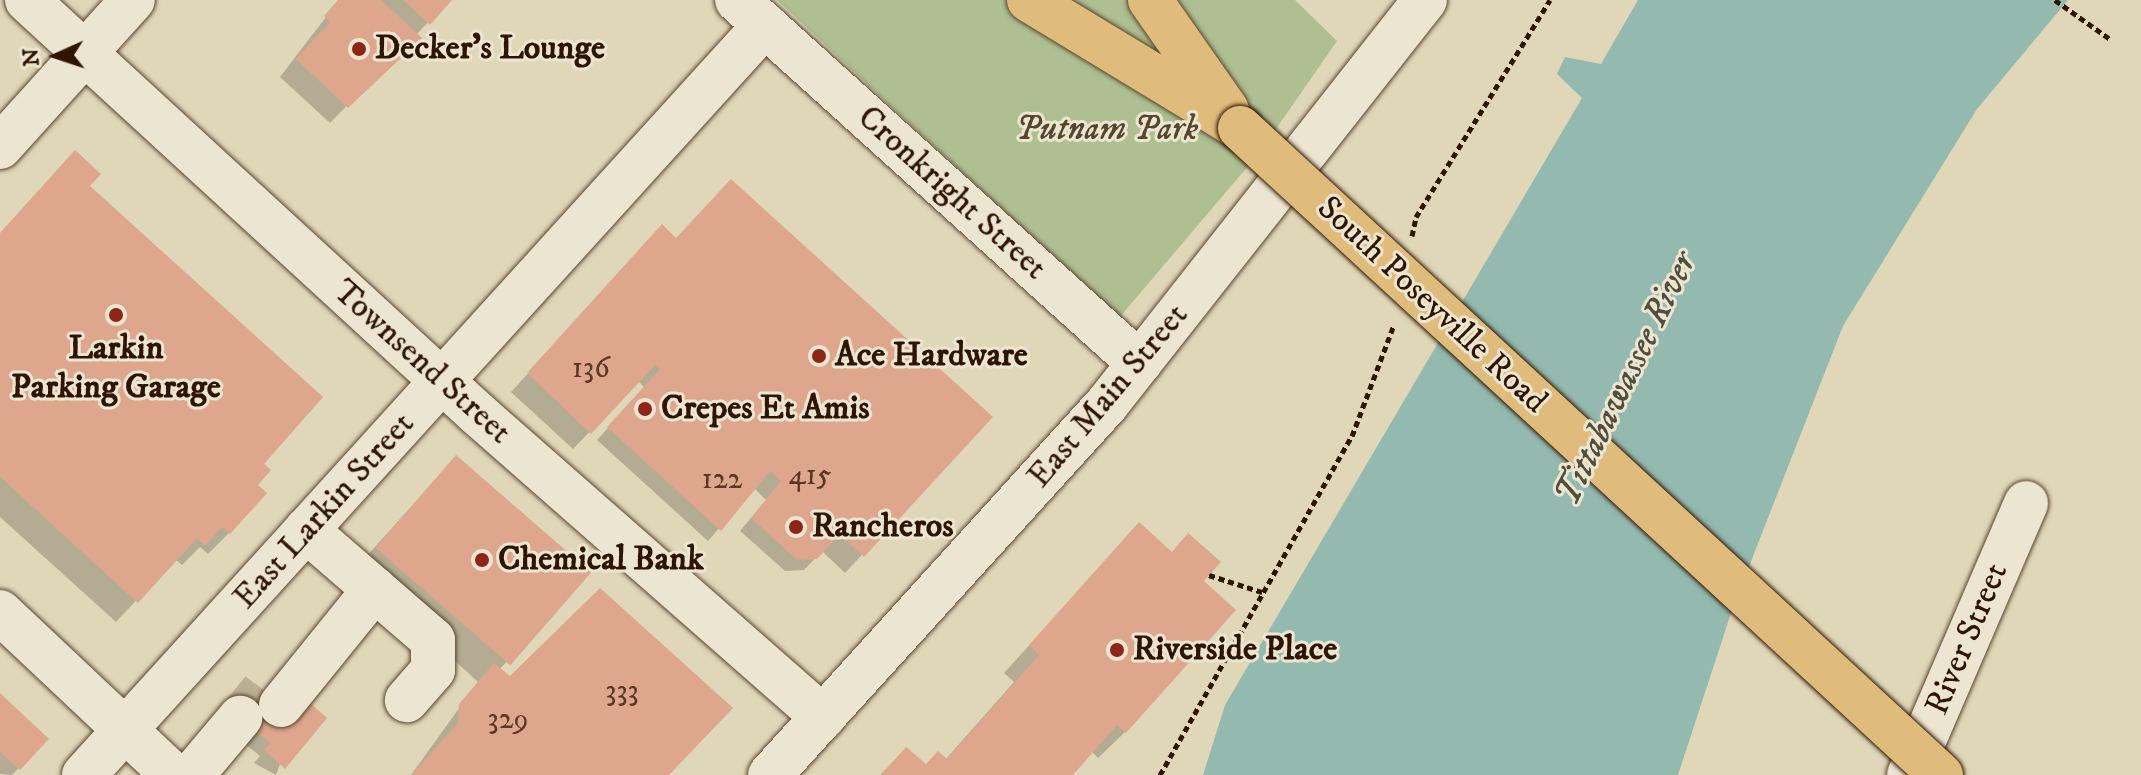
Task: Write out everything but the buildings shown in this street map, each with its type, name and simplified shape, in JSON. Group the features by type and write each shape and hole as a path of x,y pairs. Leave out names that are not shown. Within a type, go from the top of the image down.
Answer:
{"main road":[{"path":"1029,0 1240,128"},
{"path":"1150,0 1240,128"},
{"name":"South Poseyville Road","path":"1240,128 1941,775"}],"street":[{"name":"Townsend Street","path":"27,0 442,381 823,717"},
{"path":"0,147 133,0"},
{"name":"East Main Street","path":"770,775 1139,363 1425,0"},
{"name":"Cronkright Street","path":"751,12 1139,363"},
{"name":"East Larkin Street","path":"84,775 442,381 751,12"},
{"name":"River Street","path":"1909,775 2026,503"},
{"path":"306,530 433,640 433,670 407,700"},
{"path":"192,775 261,712 366,581"},
{"path":"0,612 173,775"},
{"path":"227,775 261,712"}],"path":[{"path":"1410,246 1416,217 1550,0"},
{"path":"2055,0 2110,39"},
{"path":"1160,775 1352,436 1396,319"},
{"path":"1209,575 1262,592"}],"green space":[{"name":"Putnam Park","path":"777,0 1295,0 1337,41 1260,152 1119,318"}],"water":[{"name":"Tittabawassee River","path":"1638,0 2068,0 1977,109 1843,326 1732,610 1678,775 1203,775 1225,705 1582,98 1557,74 1565,57 1601,64"}],"tunnel":[{"path":"240,718 263,690"}],"place":[{"name":"Decker's Lounge","path":"359,49"},
{"name":"Larkin Parking Garage","path":"116,315"},
{"name":"Ace Hardware","path":"819,356"},
{"name":"Crepes Et Amis","path":"645,409"},
{"name":"Rancheros","path":"796,527"},
{"name":"Chemical Bank","path":"482,560"},
{"name":"Riverside Place","path":"1117,650"}]}
